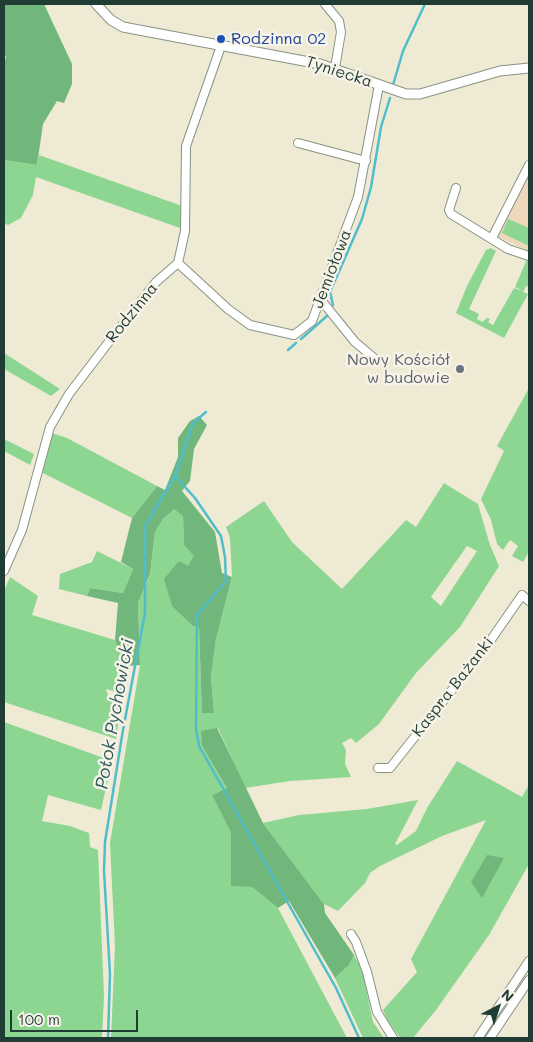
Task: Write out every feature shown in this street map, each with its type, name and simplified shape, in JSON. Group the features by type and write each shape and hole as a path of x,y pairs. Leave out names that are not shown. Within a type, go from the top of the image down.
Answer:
{"street":[{"name":"Tyniecka","path":"96,4 110,20 123,27 335,68 396,92 420,94 492,73 529,68"},
{"path":"325,4 340,21 341,32 335,68"},
{"path":"178,263 185,231 186,146 221,46"},
{"name":"Jemiołowa","path":"178,263 228,309 250,325 294,335 312,321 358,197 379,85"},
{"path":"298,143 366,161"},
{"path":"492,238 529,165"},
{"path":"456,188 449,210 451,214 504,247 529,256"},
{"name":"Rodzinna","path":"4,571 22,530 50,428 69,394 151,288 178,263"},
{"path":"321,300 355,342 374,358"},
{"name":"Kaspra Bażanki","path":"378,768 390,768 486,647 522,596 529,601"},
{"path":"351,934 356,942 367,972 377,1012 393,1038"},
{"path":"478,1038 529,961"},
{"path":"490,1038 529,980"}],"shaded area":[{"path":"529,169 529,251 496,236"}],"green space":[{"path":"4,4 44,4 72,64 72,84 64,103 57,101 43,124 37,165 4,160 4,61 6,58 4,51"},
{"path":"39,155 182,206 180,228 36,177 33,195 21,218 8,225 4,223 4,160 37,165"},
{"path":"508,219 529,228 529,246 502,233"},
{"path":"491,248 496,251 469,309 479,314 477,319 482,322 487,318 490,319 488,322 493,325 514,288 523,291 515,287 527,259 529,260 529,287 526,286 523,292 528,294 504,338 456,313 467,286 486,250"},
{"path":"4,353 60,389 51,396 4,369"},
{"path":"529,388 529,552 523,562 512,556 518,546 510,540 503,550 497,544 491,520 481,499 504,451 497,446"},
{"path":"199,416 207,425 194,449 190,481 182,491 215,532 222,573 232,577 216,639 211,677 214,713 202,713 199,628 192,625 172,606 164,579 179,561 188,566 194,556 184,545 183,516 174,509 163,519 155,532 150,574 138,603 140,665 124,666 115,640 118,603 87,596 90,588 123,593 133,569 121,562 132,518 157,486 165,490 178,457 178,438 190,421"},
{"path":"52,433 67,438 157,486 132,518 41,472"},
{"path":"4,439 34,454 30,465 4,451"},
{"path":"444,483 478,504 490,545 499,566 460,627 416,673 379,724 356,743 351,738 342,743 346,750 345,764 351,777 290,781 245,788 218,728 202,746 227,788 212,795 231,833 231,885 252,887 278,908 347,1038 111,1038 115,946 110,843 140,665 138,603 150,575 155,532 163,519 174,508 183,516 184,545 195,556 188,567 199,628 202,713 214,713 211,677 216,639 232,577 230,538 226,527 264,501 292,542 342,589 406,520 416,527","holes":["467,546 477,551 441,606 431,597"]},
{"path":"97,551 133,569 123,593 90,588 87,596 59,589 60,574 92,562"},
{"path":"10,577 38,596 32,615 115,640 124,666 124,694 106,689 109,699 121,705 116,739 4,702 4,591"},
{"path":"4,722 112,761 101,810 48,795 42,821 70,826 89,833 90,847 98,850 104,996 102,1038 4,1038"},
{"path":"217,728 263,823 324,904 325,913 354,955 349,965 335,978 289,901 278,908 252,887 231,886 231,833 212,795 227,788 202,746 201,731"},
{"path":"457,761 522,797 529,785 529,864 489,935 436,1010 413,1038 400,1038 383,1010 417,972 411,959 486,820 442,836 380,866 370,873 365,883 338,911 324,904 263,823 299,815 367,809 418,800 395,844 397,845 416,831 427,808"},
{"path":"487,855 504,858 482,898 471,882"},
{"path":"354,955 362,969 373,1022 384,1038 363,1038 335,978 349,965"}],"waterway":[{"name":"Potok Pychowicki","path":"393,85 403,51 425,4"},
{"name":"Potok Pychowicki","path":"333,305 330,292 362,219 371,187 381,127 390,98"},
{"name":"Potok Pychowicki","path":"301,339 328,315"},
{"path":"288,350 296,343"},
{"name":"Potok Pychowicki","path":"108,1038 110,974 104,871 105,842 123,730 145,613 145,526 175,476 193,423 206,412"},
{"path":"175,476 195,498 221,536 225,557 226,581 197,615 196,729 199,746 336,988 359,1038"}],"place":[{"name":"Rodzinna 02","path":"221,39"},
{"name":"Nowy Kościół w budowie","path":"460,369"}]}
